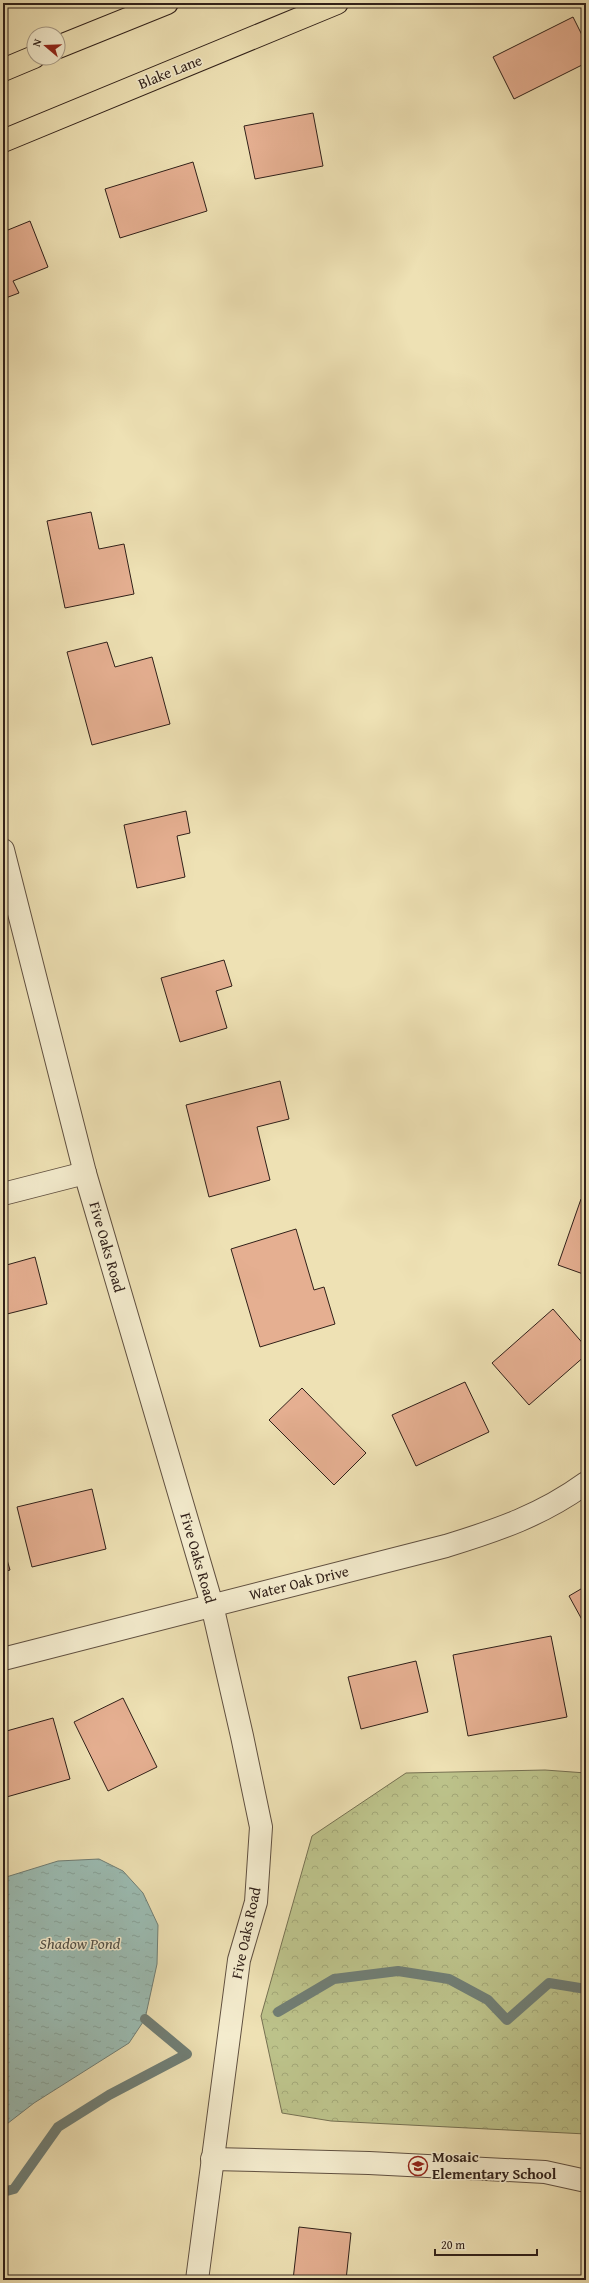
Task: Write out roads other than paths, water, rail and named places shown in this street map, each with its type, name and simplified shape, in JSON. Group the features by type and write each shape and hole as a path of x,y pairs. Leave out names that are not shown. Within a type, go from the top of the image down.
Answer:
{"main road":[{"path":"66,44 167,3"},
{"name":"Blake Lane","path":"3,141 337,3"},
{"path":"3,70 26,60"}],"street":[{"name":"Five Oaks Road","path":"3,850 85,1174 212,1605 261,1827 256,1902 239,1960 197,2280"},
{"path":"3,1194 85,1174"},
{"name":"Water Oak Drive","path":"3,1659 446,1546 502,1529 542,1512 586,1483"},
{"path":"212,2159 369,2162 545,2172 586,2181"}],"water":[{"name":"Shadow Pond","path":"99,1859 123,1871 143,1893 158,1925 157,1964 145,2019 129,2043 34,2103 3,2127 3,1878 58,1861"}],"waterway":[{"path":"278,2012 334,1979 398,1971 449,1979 488,2000 507,2020 549,1983 586,1989"},
{"path":"3,2192 14,2189 58,2127 109,2095 187,2054 145,2019"}],"place":[{"name":"Mosaic Elementary School","path":"418,2166"}]}
